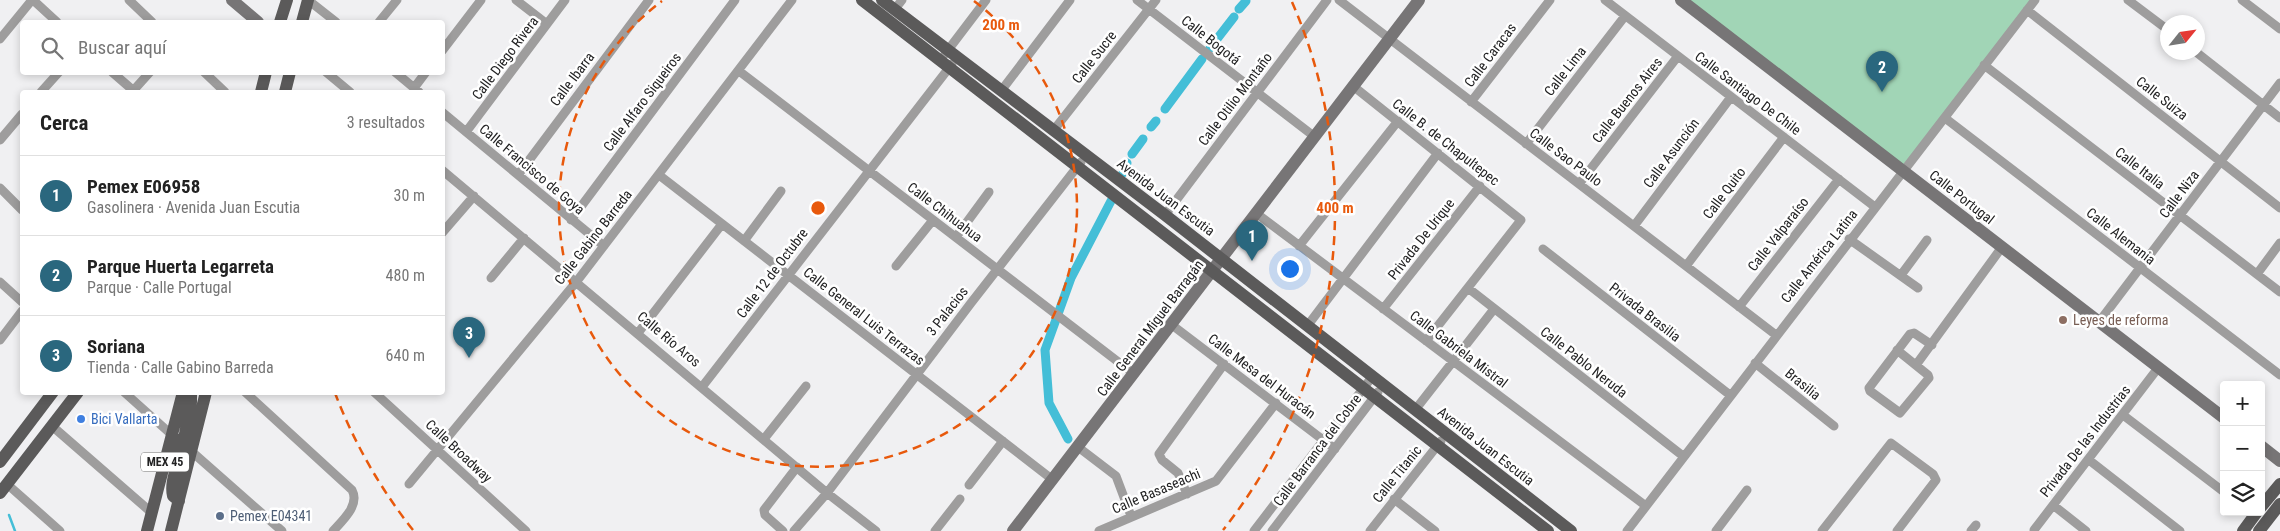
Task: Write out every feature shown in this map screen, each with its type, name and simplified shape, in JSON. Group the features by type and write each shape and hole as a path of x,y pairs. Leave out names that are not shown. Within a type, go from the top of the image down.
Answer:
{"main road":[{"path":"232,0 256,20"},
{"path":"281,20 287,0"},
{"path":"303,20 308,0"},
{"name":"Avenida Juan Escutia","path":"862,0 948,59 1001,91 1308,325 1383,386 1416,410 1442,439 1548,531"},
{"name":"Avenida Juan Escutia","path":"882,0 898,5 948,59 1078,166 1364,388 1442,439 1571,531"},
{"name":"Calle General Miguel Barragán","path":"1013,531 1419,0"},
{"name":"Calle Portugal","path":"1682,0 2220,415"},
{"path":"262,90 265,75"},
{"path":"286,90 289,75"},
{"path":"1092,176 1099,165"},
{"path":"1117,196 1125,185"},
{"path":"0,462 51,395"},
{"path":"3,489 76,395"},
{"name":"MEX 45","path":"147,531 182,395"},
{"path":"191,395 184,439 191,451"},
{"name":"MEX 45","path":"171,531 205,395"},
{"path":"172,435 178,441 180,451 171,489 172,496 179,501"},
{"path":"2265,449 2280,460"},
{"path":"2265,502 2280,484"},
{"path":"2263,530 2280,504"},
{"path":"2243,531 2253,516"}],"street":[{"path":"0,39 32,0 55,20"},
{"path":"129,0 150,20"},
{"path":"308,0 333,20"},
{"path":"381,20 397,0"},
{"path":"445,47 482,0"},
{"path":"516,0 547,24"},
{"name":"Calle Diego Rivera","path":"466,132 565,0"},
{"name":"Calle Ibarra","path":"518,175 649,0"},
{"name":"Calle Alfaro Siqueiros","path":"571,220 735,0"},
{"name":"Calle Gabino Barreda","path":"409,484 577,281 792,0"},
{"name":"Calle 12 de Octubre","path":"702,387 868,170 948,59 986,0"},
{"path":"1001,91 1070,0"},
{"name":"Calle Bogotá","path":"1137,0 1314,137"},
{"name":"Calle Sucre","path":"1053,131 1156,0"},
{"name":"Calle Otilio Montaño","path":"1165,215 1328,0"},
{"name":"Calle Sao Paulo","path":"1339,0 1776,335"},
{"name":"Calle Caracas","path":"1471,102 1550,0"},
{"name":"Calle Santiago De Chile","path":"1605,0 1876,207"},
{"name":"Calle América Latina","path":"1627,531 1849,239 1904,172 2035,0"},
{"path":"2128,0 2160,24"},
{"path":"2242,0 2280,29"},
{"name":"Calle Suiza","path":"2027,10 2280,208"},
{"name":"Calle Lima","path":"1526,144 1625,16"},
{"name":"Calle Buenos Aires","path":"1579,184 1678,56"},
{"path":"2205,59 2280,118"},
{"name":"Calle Italia","path":"1984,65 2280,292"},
{"name":"Calle Chihuahua","path":"739,71 1134,374"},
{"path":"43,90 56,75"},
{"path":"115,75 131,90"},
{"path":"135,90 147,75"},
{"path":"207,75 223,90"},
{"path":"330,75 348,90"},
{"path":"399,75 416,90 424,75"},
{"name":"Calle Niza","path":"2099,322 2280,83"},
{"name":"Calle B. de Chapultepec","path":"1354,86 1521,220 1468,288"},
{"name":"Calle Asunción","path":"1634,226 1731,97"},
{"name":"Calle Francisco de Goya","path":"445,114 604,246"},
{"path":"0,140 20,116"},
{"name":"Calle Alemania","path":"1945,118 2280,375"},
{"path":"1299,246 1398,121"},
{"name":"Calle Quito","path":"1686,266 1784,137"},
{"path":"1308,325 1438,154"},
{"name":"3 Palacios","path":"794,531 827,493 916,374 1086,155"},
{"name":"Calle Río Aros","path":"445,172 577,281 827,493 875,531"},
{"name":"Calle General Luis Terrazas","path":"659,175 1053,480"},
{"name":"Calle Valparaíso","path":"1739,306 1839,179"},
{"name":"Privada De Urique","path":"1383,309 1480,186"},
{"path":"0,188 20,208"},
{"path":"744,240 781,191"},
{"path":"956,237 989,192"},
{"path":"445,230 474,196"},
{"name":"Calle Gabriela Mistral","path":"1256,213 1646,506"},
{"path":"896,266 933,220"},
{"path":"638,333 722,224"},
{"path":"491,278 524,238"},
{"path":"1849,239 1918,288"},
{"path":"1901,275 1927,240"},
{"path":"2256,274 2280,243"},
{"path":"1916,365 2002,247"},
{"name":"Privada Brasilia","path":"1543,250 1730,395"},
{"path":"0,282 20,300"},
{"path":"1426,341 1468,288"},
{"name":"Calle Pablo Neruda","path":"1468,288 1683,456"},
{"path":"1416,410 1494,309"},
{"path":"0,340 20,314"},
{"name":"Calle Mesa del Huracán","path":"1172,325 1335,449"},
{"path":"1897,350 1928,375 1928,380 1902,412 1898,413 1869,389 1897,350 1912,333 1932,344"},
{"name":"Brasilia","path":"1755,363 1834,426"},
{"path":"1187,494 1178,473 1162,460 1160,454 1224,364"},
{"name":"Privada De las Industrias","path":"2034,530 2158,368"},
{"name":"Calle Barranca del Cobre","path":"1254,531 1372,377"},
{"path":"764,439 806,386"},
{"name":"Calle Barranca del Cobre","path":"1272,531 1383,386"},
{"path":"127,395 172,435"},
{"path":"248,395 352,490 356,496 354,505 333,531"},
{"name":"Calle Broadway","path":"377,395 526,531"},
{"name":"Calle Basaseachi","path":"1099,531 1219,479 1276,404"},
{"path":"2123,415 2220,489"},
{"path":"52,426 152,513"},
{"name":"Calle Titanic","path":"1370,531 1442,439"},
{"path":"970,485 1003,441"},
{"path":"1822,531 1891,443 1936,477 1935,482 1897,531"},
{"path":"1078,447 1116,476 1131,516"},
{"path":"191,451 282,531"},
{"path":"2089,460 2180,531"},
{"path":"783,531 765,515 764,510 797,467"},
{"path":"3,489 60,531"},
{"path":"1716,531 1747,490"},
{"path":"935,531 960,499"},
{"path":"1394,500 1435,531"},
{"path":"2054,505 2086,531"}],"green space":[{"path":"1681,0 2035,0 1904,172"}],"waterway":[{"path":"1239,9 1246,1"},
{"path":"1210,48 1234,17"},
{"path":"1165,109 1202,59"},
{"path":"1151,127 1156,121"},
{"path":"1132,154 1143,139"},
{"path":"1123,173 1127,163"},
{"path":"1068,439 1049,403 1045,350 1071,278 1111,201"},
{"path":"9,515 15,531"}],"place":[{"name":"Parque Huerta Legarreta","path":"1882,92"},
{"name":"Pemex E06958","path":"1252,261"},
{"name":"Leyes de reforma","path":"2063,320"},
{"name":"Soriana","path":"469,358"},
{"name":"Bici Vallarta","path":"81,419"},
{"name":"Pemex E04341","path":"220,516"}]}
